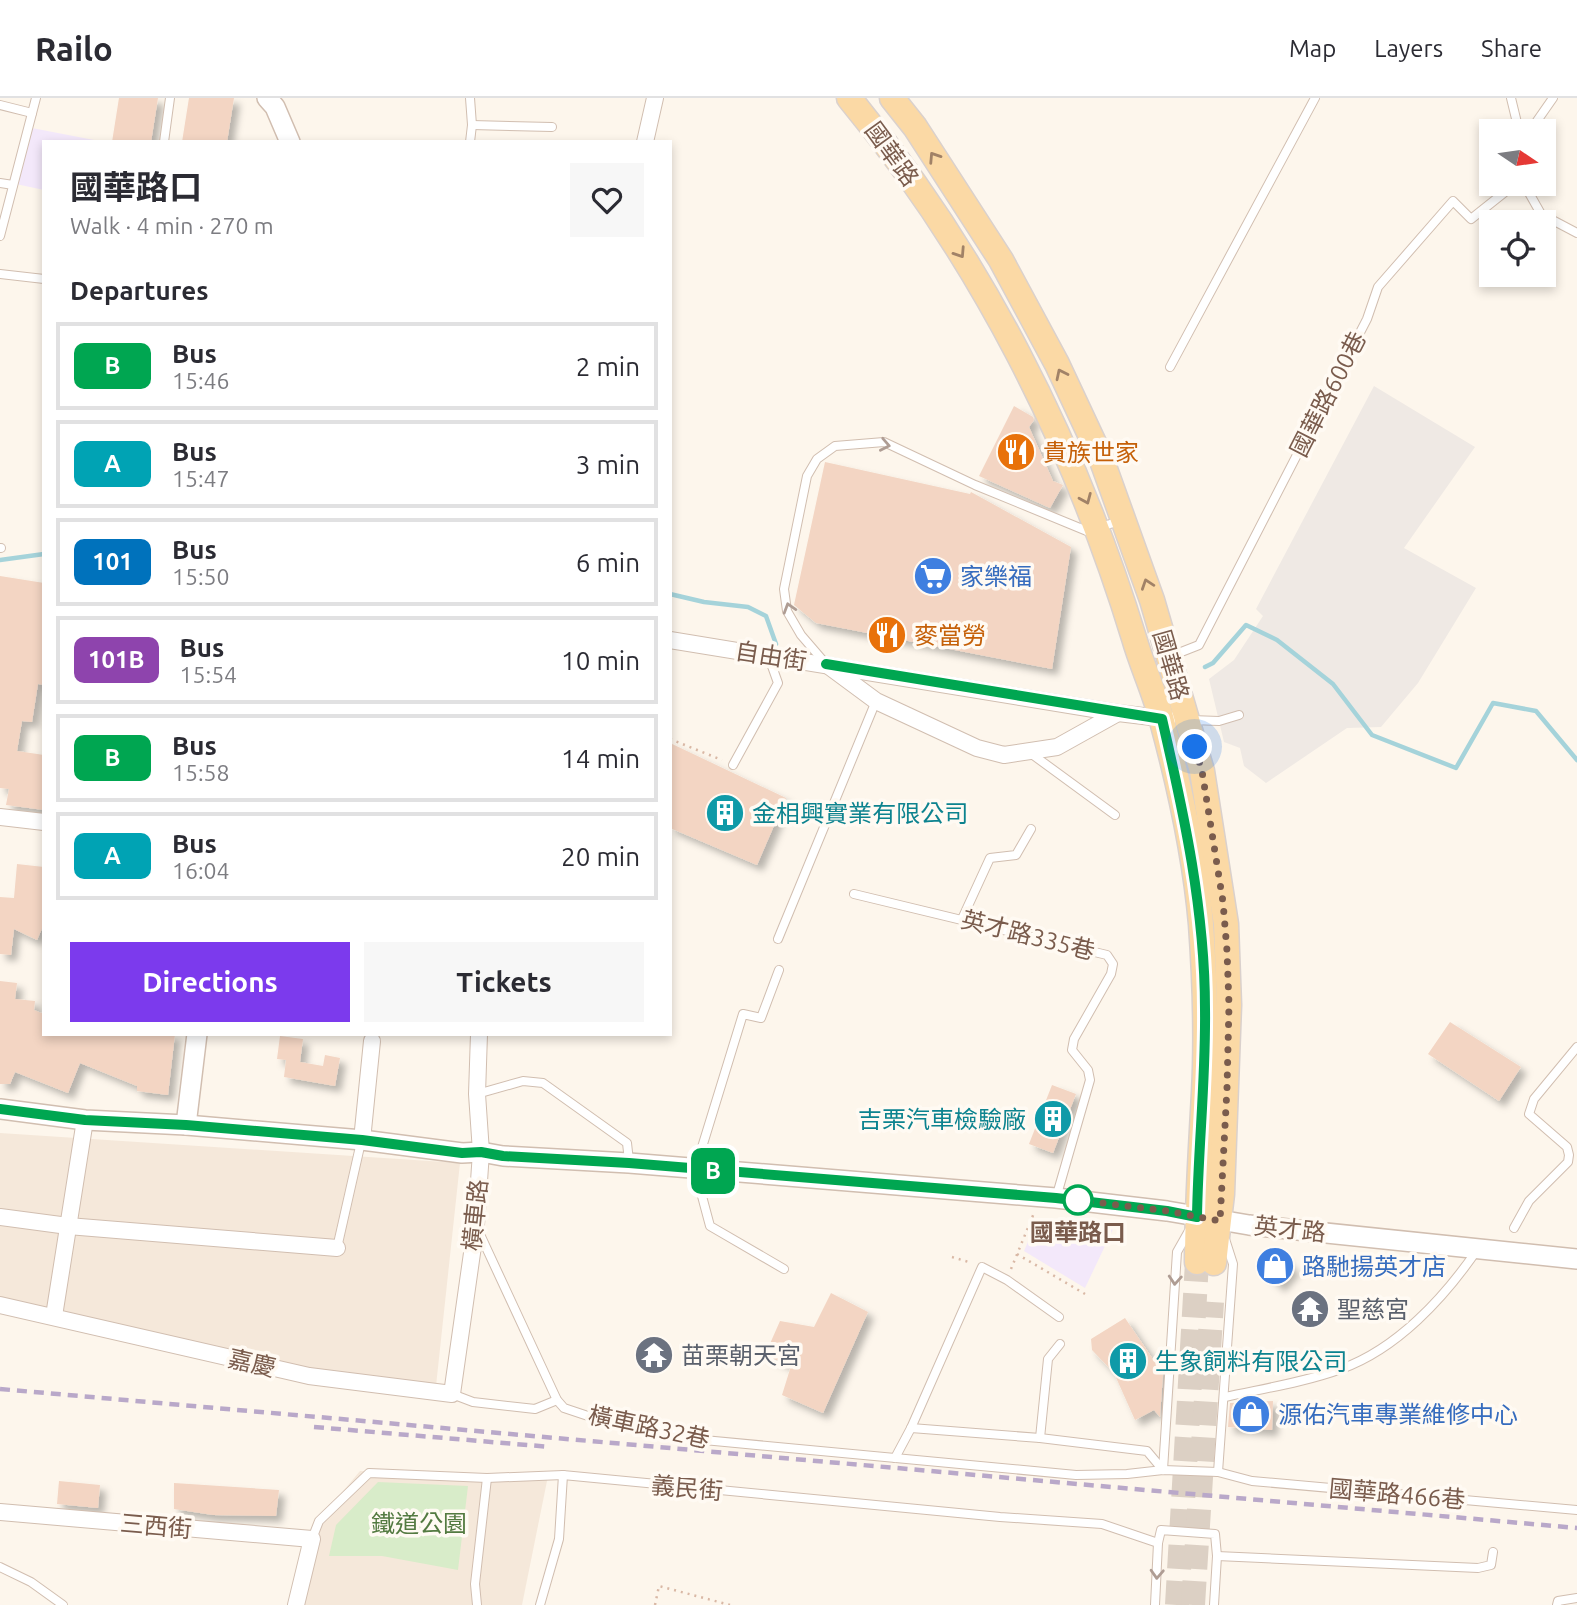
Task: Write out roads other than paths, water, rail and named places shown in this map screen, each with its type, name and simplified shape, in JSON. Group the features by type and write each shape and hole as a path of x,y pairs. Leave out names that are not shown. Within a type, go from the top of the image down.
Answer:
{"main road":[{"name":"國華路","path":"849,98 892,152 933,211 1001,321 1036,387 1098,528 1162,719 1192,860 1200,923 1205,1007 1208,1219"},
{"name":"國華路","path":"892,98 915,127 1001,260 1056,364 1101,458 1125,520 1202,771 1226,924 1229,1033 1208,1219 1206,1262"},
{"name":"國華路","path":"933,211 957,194"}],"street":[{"path":"267,98 275,107 289,140"},
{"path":"645,140 654,98"},
{"name":"自由街","path":"672,640 1118,713 1188,720"},
{"path":"826,664 876,701 977,748 1004,755 1057,747 1118,713"},
{"path":"0,817 42,822"},
{"path":"186,1125 197,1036"},
{"name":"橫車路","path":"452,1394 476,1225 481,1152 477,1094 479,1036"},
{"path":"362,1140 372,1041"},
{"name":"英才路","path":"0,1109 85,1120 186,1125 362,1140 462,1153 481,1152 503,1156 629,1163 1056,1198 1167,1211 1208,1219 1577,1259"},
{"path":"54,1316 85,1120"},
{"path":"0,1217 68,1226 337,1248"},
{"name":"嘉慶","path":"0,1305 309,1376 452,1394"},
{"name":"三西街","path":"0,1513 312,1539"},
{"name":"義民街","path":"296,1605 312,1539"}],"lane":[{"path":"0,236 36,98"},
{"path":"164,140 170,98"},
{"path":"470,98 470,140"},
{"path":"1170,366 1315,98"},
{"path":"1511,98 1516,119"},
{"path":"1538,119 1553,98"},
{"path":"0,105 32,113"},
{"path":"472,125 552,127"},
{"path":"0,183 13,185"},
{"name":"國華路600巷","path":"1168,656 1199,645 1367,319 1378,287 1453,201 1471,219 1500,196"},
{"path":"1531,196 1541,214 1577,233"},
{"path":"0,274 42,279"},
{"path":"826,664 801,635 787,611 784,589 807,476 817,459 835,446 884,442 975,485 1087,531 1125,520"},
{"path":"733,765 778,683 768,655"},
{"path":"778,939 876,701"},
{"path":"1188,720 1219,721 1239,715"},
{"path":"1029,752 1115,815"},
{"path":"962,919 990,858 1016,855 1031,829"},
{"name":"英才路335巷","path":"854,894 1107,955 1113,964 1111,974 1074,1039 1072,1050 1088,1070 1090,1080 1056,1198"},
{"path":"779,970 761,1018 743,1014 695,1170 710,1226 784,1269"},
{"path":"1514,1228 1529,1201 1568,1162 1567,1147 1529,1114 1534,1098 1577,1047"},
{"path":"477,1094 523,1081 543,1083 627,1143 629,1163"},
{"path":"337,1248 362,1140"},
{"path":"1163,1470 1177,1252 1208,1219 1233,1264 1218,1472"},
{"name":"橫車路32巷","path":"476,1225 557,1400 564,1408 603,1421 668,1427 704,1440 1076,1475 1163,1470"},
{"path":"1225,1397 1341,1369 1387,1346 1430,1306 1479,1248"},
{"path":"895,1458 911,1428 982,1267 1007,1280 1059,1317"},
{"path":"1040,1438 1048,1359 1060,1344"},
{"path":"452,1394 473,1402 535,1409 557,1400"},
{"path":"911,1428 1040,1438 1147,1451 1163,1470"},
{"name":"國華路466巷","path":"1163,1470 1218,1472 1252,1481 1577,1510"},
{"name":"義民街","path":"312,1539 318,1521 369,1473 487,1478 563,1475 973,1515 1102,1524 1158,1543"},
{"path":"540,1605 559,1539 563,1475"},
{"path":"477,1605 475,1584 487,1478"},
{"path":"1155,1605 1161,1530 1215,1534 1217,1556 1214,1605"},
{"path":"1217,1556 1478,1568 1492,1565 1493,1552"},
{"path":"0,1567 31,1582 63,1605"},
{"path":"1557,1605 1558,1601 1575,1596"}],"waterway":[{"path":"0,560 42,554"},
{"path":"672,594 704,602 748,607 766,616 776,644"},
{"path":"1205,667 1213,663 1246,625 1277,640 1333,684 1372,735 1456,768 1493,703 1536,711 1577,760"}],"tunnel":[{"path":"1177,1605 1197,1262"},
{"path":"1193,1605 1212,1302"}],"railway":[{"path":"0,1389 1577,1528"},
{"path":"314,1427 551,1447"}],"place":[{"name":"貴族世家","path":"1016,452"},
{"name":"家樂福","path":"933,576"},
{"name":"麥當勞","path":"887,635"},
{"name":"金相興實業有限公司","path":"725,813"},
{"name":"吉栗汽車檢驗廠","path":"1053,1119"},
{"name":"國華路口","path":"1078,1200"},
{"name":"路馳揚英才店","path":"1275,1266"},
{"name":"聖慈宮","path":"1310,1309"},
{"name":"苗栗朝天宮","path":"654,1355"},
{"name":"生象飼料有限公司","path":"1128,1361"},
{"name":"源佑汽車專業維修中心","path":"1251,1414"}],"park label":[{"name":"鐵道公園","path":"419,1523"}]}
